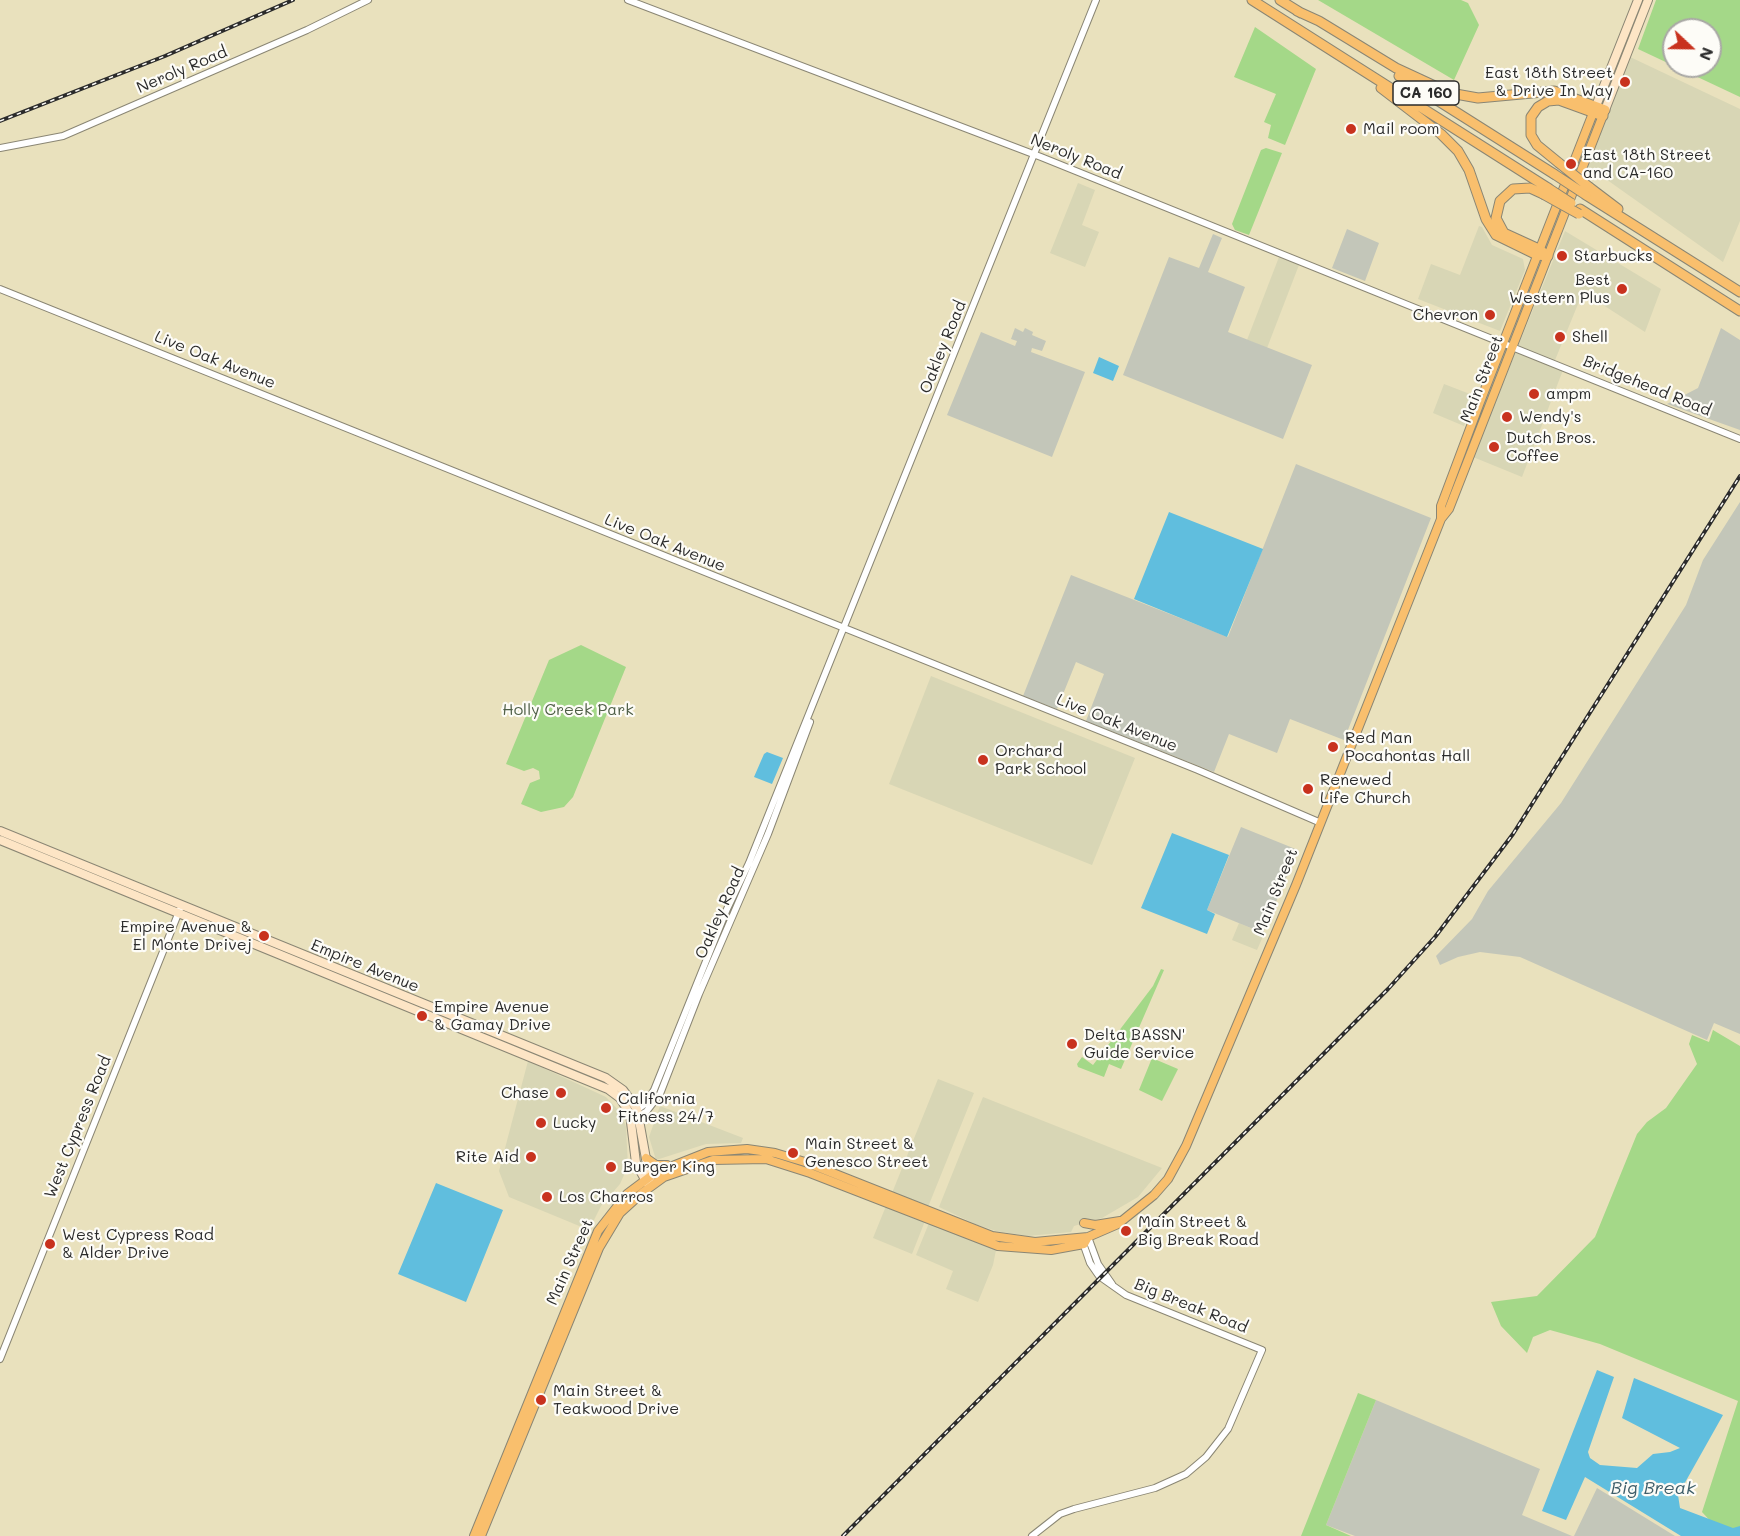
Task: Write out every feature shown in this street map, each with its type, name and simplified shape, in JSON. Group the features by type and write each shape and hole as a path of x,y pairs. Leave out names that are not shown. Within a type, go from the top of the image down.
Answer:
{"highway":[{"name":"CA 160","path":"1252,0 1546,191 1740,311"},
{"name":"CA 160","path":"1280,0 1554,174 1588,191 1740,292"},
{"path":"1297,11 1319,21 1396,68 1450,93 1478,98 1554,91 1599,111"},
{"path":"1337,54 1453,145 1469,170 1492,230 1506,242 1548,255"},
{"path":"1588,191 1533,141 1530,128 1534,111 1548,101 1559,100 1599,111"},
{"path":"1538,252 1504,233 1498,224 1496,211 1504,196 1513,189 1530,188 1546,191"}],"main road":[{"path":"1599,111 1638,0"},
{"path":"1599,111 1648,0"},
{"name":"Main Street","path":"481,1536 598,1248 620,1213 648,1180 713,1160 766,1159 802,1170 987,1244 1051,1250 1084,1239 1124,1220 1154,1195 1168,1179 1186,1146 1321,822 1441,519 1449,509 1538,252 1599,111"},
{"name":"Main Street","path":"1507,344 1548,255 1599,111"},
{"name":"Empire Avenue","path":"0,831 608,1089 620,1098 634,1115"},
{"name":"Empire Avenue","path":"0,840 180,909 611,1081 623,1090 634,1115"},
{"path":"477,1034 482,1031 506,1038"},
{"path":"634,1115 646,1158 648,1180"},
{"path":"634,1115 634,1156 648,1180"},
{"name":"Main Street","path":"474,1536 590,1247 611,1211 670,1165 708,1152 727,1149 775,1153 806,1162 992,1236 1037,1242 1084,1239"},
{"path":"646,1158 656,1165 670,1165"},
{"path":"1084,1223 1095,1225 1124,1220"}],"street":[{"name":"Neroly Road","path":"0,147 63,136 307,30 368,0"},
{"name":"Neroly Road","path":"628,0 1035,154 1507,344"},
{"name":"Oakley Road","path":"634,1115 652,1106 660,1094 699,994 753,873 792,776 814,704 1096,0"},
{"name":"Live Oak Avenue","path":"0,289 1198,770 1321,822"},
{"name":"Bridgehead Road","path":"1507,344 1740,439"},
{"name":"West Cypress Road","path":"0,1359 180,909"},
{"name":"Big Break Road","path":"1032,1536 1060,1514 1155,1488 1186,1474 1206,1457 1228,1430 1262,1350 1125,1295 1112,1284 1106,1283 1095,1270 1084,1239"}],"shaded area":[{"path":"1628,56 1662,72 1662,78 1674,78 1740,109 1740,221 1723,262 1586,165"},
{"path":"1078,183 1095,190 1082,225 1099,232 1085,267 1050,253"},
{"path":"1479,226 1482,227 1492,245 1523,259 1525,270 1500,331 1418,299 1431,264 1460,275"},
{"path":"1347,229 1379,243 1365,281 1332,268"},
{"path":"1565,231 1661,289 1645,332 1583,292 1553,365 1563,370 1522,477 1473,457"},
{"path":"1213,234 1222,238 1208,272 1245,287 1228,332 1312,365 1283,439 1123,375 1169,257 1199,268"},
{"path":"1279,257 1299,265 1267,348 1247,340"},
{"path":"1015,328 1023,332 1025,328 1033,332 1032,335 1046,341 1042,351 1032,348 1031,352 1085,372 1052,457 947,415 981,332 1015,346 1017,341 1011,339"},
{"path":"1721,328 1740,340 1740,430 1667,404 1698,388"},
{"path":"1444,384 1475,396 1464,426 1433,413"},
{"path":"1296,464 1431,518 1344,740 1290,719 1277,753 1229,734 1214,772 1086,721 1104,674 1076,662 1057,709 1023,696 1071,575 1228,637"},
{"path":"1740,502 1740,1034 1714,1023 1707,1040 1520,957 1480,952 1458,957 1440,965 1436,956 1472,919 1488,891 1561,803 1686,605 1703,560"},
{"name":"Orchard Park School","path":"931,676 1135,758 1092,865 889,784"},
{"path":"1241,827 1298,850 1263,933 1207,910"},
{"path":"1239,923 1264,934 1257,950 1232,940"},
{"path":"528,1061 606,1097 621,1113 626,1127 628,1166 620,1184 601,1206 589,1230 509,1197 499,1171"},
{"path":"938,1079 974,1093 928,1207 892,1193"},
{"path":"983,1097 1162,1168 1138,1197 1102,1218 1074,1226 1071,1232 1028,1236 996,1231 975,1224 939,1207"},
{"path":"660,1106 743,1138 741,1143 706,1144 656,1160 649,1137"},
{"path":"886,1206 925,1221 912,1254 873,1238"},
{"path":"929,1223 996,1250 993,1265 978,1302 946,1289 953,1271 916,1255"},
{"path":"1376,1400 1540,1469 1522,1515 1572,1536 1355,1536 1326,1525"},
{"path":"1597,1488 1675,1536 1574,1536"}],"green space":[{"path":"1318,0 1461,0 1468,3 1479,25 1454,80"},
{"path":"1656,0 1740,0 1740,97 1700,78 1722,78 1722,18 1662,18 1662,60 1638,49"},
{"path":"1255,27 1316,69 1285,145 1268,138 1271,125 1264,122 1276,94 1234,77"},
{"path":"1266,148 1282,153 1249,235 1235,230 1232,224 1261,150"},
{"name":"Holly Creek Park","path":"581,645 626,667 573,797 564,807 541,812 521,804 530,783 540,779 539,771 533,768 524,771 506,764 549,660"},
{"path":"1161,969 1164,970 1121,1069 1109,1064 1104,1077 1078,1067 1077,1064 1082,1057 1093,1065 1153,986"},
{"path":"1713,1030 1740,1046 1740,1536 1714,1525 1702,1512 1738,1401 1600,1344 1550,1330 1533,1337 1527,1353 1501,1326 1491,1302 1537,1296 1595,1237 1637,1134 1647,1122 1666,1108 1697,1064 1689,1044 1692,1035 1709,1042"},
{"path":"1152,1058 1178,1069 1162,1101 1139,1090"},
{"path":"1358,1393 1376,1400 1326,1525 1351,1536 1301,1536"}],"water":[{"path":"1099,357 1119,366 1113,381 1093,373"},
{"path":"1169,512 1263,549 1227,637 1134,599"},
{"path":"767,752 783,758 772,784 754,777"},
{"path":"1172,833 1229,855 1207,910 1215,914 1207,934 1141,908"},
{"path":"436,1183 503,1210 466,1302 398,1274"},
{"name":"Big Break","path":"1597,1370 1614,1377 1588,1452 1590,1458 1600,1465 1637,1468 1653,1454 1680,1448 1622,1418 1634,1378 1723,1415 1678,1495 1680,1508 1733,1528 1740,1526 1740,1536 1681,1536 1585,1477 1566,1520 1542,1511"}],"railway":[{"path":"0,121 165,56 293,0"},
{"path":"843,1536 1388,989 1435,937 1513,834 1740,476"}],"place":[{"name":"East 18th Street & Drive In Way","path":"1625,82"},
{"name":"Mail room","path":"1351,129"},
{"name":"East 18th Street and CA-160","path":"1571,164"},
{"name":"Starbucks","path":"1562,256"},
{"name":"Best Western Plus","path":"1622,289"},
{"name":"Chevron","path":"1490,315"},
{"name":"Shell","path":"1560,337"},
{"name":"ampm","path":"1534,394"},
{"name":"Wendy's","path":"1507,417"},
{"name":"Dutch Bros. Coffee","path":"1494,447"},
{"name":"Red Man Pocahontas Hall","path":"1333,747"},
{"name":"Orchard Park School","path":"983,760"},
{"name":"Renewed Life Church","path":"1308,789"},
{"name":"Empire Avenue & El Monte Drivej","path":"264,936"},
{"name":"Empire Avenue & Gamay Drive","path":"422,1016"},
{"name":"Delta BASSN' Guide Service","path":"1072,1044"},
{"name":"Chase","path":"561,1093"},
{"name":"California Fitness 24/7","path":"606,1108"},
{"name":"Lucky","path":"541,1123"},
{"name":"Main Street & Genesco Street","path":"793,1153"},
{"name":"Rite Aid","path":"531,1157"},
{"name":"Burger King","path":"611,1167"},
{"name":"Los Charros","path":"547,1197"},
{"name":"Main Street & Big Break Road","path":"1126,1231"},
{"name":"West Cypress Road & Alder Drive","path":"50,1244"},
{"name":"Main Street & Teakwood Drive","path":"541,1400"}]}
